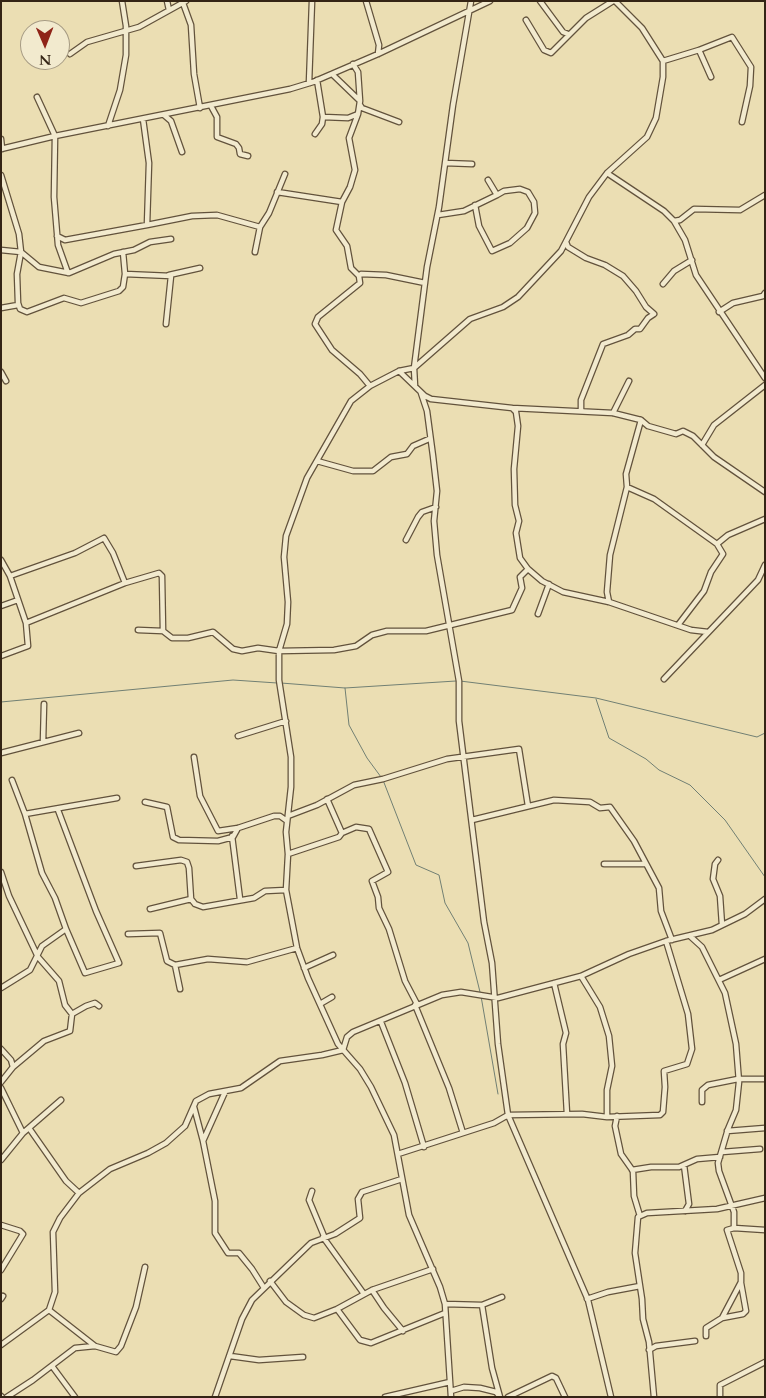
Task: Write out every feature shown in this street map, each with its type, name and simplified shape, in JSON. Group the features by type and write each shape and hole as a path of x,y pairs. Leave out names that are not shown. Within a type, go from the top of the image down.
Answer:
{"street":[{"path":"108,126 123,74 126,31 122,1"},
{"path":"167,1 170,10"},
{"path":"309,83 312,1"},
{"path":"366,1 379,46 378,54"},
{"path":"415,386 414,368 425,283 438,214 471,1"},
{"path":"1,139 2,149 55,136 210,106 309,83 469,13 490,1"},
{"path":"540,1 563,32 568,34"},
{"path":"451,1397 444,1304 433,1269 409,1215 398,1154 386,1114 371,1087 343,1050 320,1004 297,948 286,890 290,756 279,680 279,651 287,624 288,602 284,557 286,536 307,478 347,406 370,386 399,371 414,368 470,319 503,307 518,297 547,267 566,242 589,197 606,173 617,162 639,146 656,118 664,77 663,61 642,28 614,1 586,18 551,52 544,50 526,20"},
{"path":"70,54 88,42 126,31 185,2 191,25 194,74 200,108"},
{"path":"663,61 699,50 732,36 751,67 750,86 742,122"},
{"path":"699,50 711,77"},
{"path":"353,64 358,72 360,103 349,138 355,170 350,187 342,202 336,230 347,246 351,268 359,276"},
{"path":"332,74 360,103 362,108 400,122"},
{"path":"315,134 322,124 323,117 317,80"},
{"path":"37,97 55,136 57,236 58,245 68,272"},
{"path":"210,106 217,116 217,137 236,144 240,154 248,156"},
{"path":"323,117 348,118 358,114"},
{"path":"164,115 171,121 182,152"},
{"path":"111,119 116,124"},
{"path":"143,119 149,163 147,225"},
{"path":"445,163 472,164"},
{"path":"606,173 664,211 674,221 685,240 696,275 765,378"},
{"path":"255,252 260,227 285,174"},
{"path":"1,175 3,191 19,234 22,252 17,274 18,305 20,309 27,312 64,298 78,303 121,289 125,274 123,252"},
{"path":"488,180 497,195"},
{"path":"438,214 464,211 497,195 520,189 528,192 534,202 535,213 527,228 510,243 492,251 479,226 475,206"},
{"path":"277,192 342,202"},
{"path":"674,221 680,220 694,209 740,210 765,195"},
{"path":"57,236 65,240 192,216 217,215 260,227"},
{"path":"1,250 22,252 39,267 68,272 123,252 134,250 150,242 171,239"},
{"path":"566,242 568,247 586,258 623,276 636,291 646,307 654,314 648,318 640,329 635,329 628,335 604,344 580,400 581,411"},
{"path":"663,284 674,271 692,260"},
{"path":"125,274 169,275 200,268"},
{"path":"359,276 361,274 386,275 425,283"},
{"path":"166,324 171,278 169,275"},
{"path":"359,276 358,286 318,317 315,324 332,350 360,374 370,386"},
{"path":"720,312 733,303 763,296 765,292"},
{"path":"1,308 18,305"},
{"path":"399,371 421,393 439,400 512,408 613,413 641,420 648,426 667,432 676,434 683,431 741,477 765,492"},
{"path":"1,372 6,381"},
{"path":"613,413 629,381"},
{"path":"702,445 714,425 765,385"},
{"path":"421,393 427,411 437,491 434,521 437,555 448,627 459,681 459,721 484,922 492,963 494,998 508,1115 587,1299 611,1397"},
{"path":"512,408 518,417 514,469 515,505 519,521 516,533 520,558 528,569 562,592 609,602 691,630 708,632"},
{"path":"609,602 607,592 610,555 627,487 626,474 641,420"},
{"path":"317,461 353,471 373,471 391,457 407,454 413,446 429,439"},
{"path":"627,487 654,498 717,544 723,554 711,572 704,590 678,626"},
{"path":"406,540 422,512 436,507"},
{"path":"717,544 728,535 765,519"},
{"path":"10,576 74,553 104,538 113,553 125,584"},
{"path":"1,560 10,576 26,623 28,646 1,656"},
{"path":"664,679 758,580 765,565"},
{"path":"138,630 163,631 172,638 188,638 213,632 233,649 279,651 334,650 356,646 372,635 387,631 426,631 512,610 522,588 520,577 528,569"},
{"path":"26,623 159,572 162,576 163,631"},
{"path":"538,614 549,584"},
{"path":"1,606 18,600"},
{"path":"43,742 44,704"},
{"path":"238,736 286,721"},
{"path":"1,753 79,733"},
{"path":"194,757 200,796 216,829 220,831 238,828 274,816 287,818 349,786 387,778 440,761 519,749 528,806"},
{"path":"12,780 26,814 42,873 55,898 85,973 120,962 96,911 58,810"},
{"path":"26,814 58,810 117,798"},
{"path":"327,799 342,833"},
{"path":"472,820 554,800 590,802 600,808 610,807 634,841 658,888 662,911 672,940"},
{"path":"145,802 167,807 173,837 179,840 218,841 233,837 238,828"},
{"path":"288,854 338,837 342,833 360,826 367,827 388,872 372,881 378,897 380,912 389,929 405,981 449,1088 463,1133"},
{"path":"230,830 233,837 240,900"},
{"path":"136,866 182,860 187,862 191,899 195,904 204,907 254,898 265,890 286,890"},
{"path":"718,860 713,874 722,902 722,925"},
{"path":"604,864 646,864"},
{"path":"1,872 9,896 38,957 59,981 65,1005 72,1014 70,1031 44,1042 12,1067 1,1082"},
{"path":"150,909 191,899"},
{"path":"343,1050 347,1037 353,1032 381,1022 416,1005 454,992 494,998 581,976 629,954 722,925 746,914 765,899"},
{"path":"1,988 30,970 42,946 66,929"},
{"path":"128,934 160,933 167,961 175,965 208,959 247,962 297,948"},
{"path":"690,936 702,947 719,980 730,1009 738,1079 738,1103 727,1131 719,1171 734,1212 734,1228"},
{"path":"398,1154 424,1147 494,1122 508,1115 567,1114 607,1118 660,1114 663,1112 664,1071 682,1067 690,1061 692,1037 688,1014 666,941"},
{"path":"304,968 333,955"},
{"path":"719,980 765,959"},
{"path":"175,965 180,990"},
{"path":"581,976 600,1007 609,1036 612,1066 607,1090 607,1118"},
{"path":"554,983 566,1033 563,1044 567,1114"},
{"path":"320,1004 332,997"},
{"path":"72,1014 96,1003 99,1006"},
{"path":"381,1022 405,1083 424,1147"},
{"path":"1,1049 11,1060 12,1067"},
{"path":"1,1345 49,1310 55,1292 53,1232 60,1218 79,1193 110,1169 166,1143 185,1126 196,1101 209,1094 241,1088 280,1061 343,1050"},
{"path":"702,1102 702,1090 708,1085 738,1079 765,1079"},
{"path":"1,1088 23,1133"},
{"path":"203,1141 225,1092"},
{"path":"1,1160 23,1133 61,1100"},
{"path":"194,1106 215,1201 215,1233 228,1253 238,1253 252,1269 264,1288"},
{"path":"617,1116 615,1126 621,1154 632,1170 634,1196 640,1216 638,1218 634,1253 649,1350 654,1397"},
{"path":"29,1128 66,1181 79,1193"},
{"path":"727,1131 765,1128"},
{"path":"632,1170 684,1166 697,1159 760,1148"},
{"path":"684,1166 689,1204 685,1211"},
{"path":"215,1397 246,1308 310,1243 324,1236 335,1234 360,1218 358,1199 362,1192 402,1179"},
{"path":"312,1191 309,1200 324,1236 364,1294"},
{"path":"640,1216 647,1213 717,1209 765,1198"},
{"path":"1,1225 20,1231 23,1234 1,1270"},
{"path":"706,1336 706,1328 722,1318 743,1314 746,1311 741,1274 727,1230 734,1228 765,1230"},
{"path":"6,1397 75,1348 95,1346 116,1352 121,1346 136,1307 145,1268"},
{"path":"270,1282 286,1302 304,1315 314,1318 337,1309 372,1290 433,1269"},
{"path":"722,1318 741,1282"},
{"path":"587,1299 625,1288 640,1286"},
{"path":"372,1290 403,1331"},
{"path":"444,1304 482,1305 502,1297"},
{"path":"482,1305 492,1368 500,1397"},
{"path":"337,1309 364,1342 375,1342 445,1313"},
{"path":"49,1310 95,1346"},
{"path":"649,1350 656,1346 695,1342"},
{"path":"230,1356 259,1360 303,1357"},
{"path":"720,1397 720,1386 765,1362"},
{"path":"52,1366 75,1397"},
{"path":"508,1397 552,1376 556,1378 565,1397"},
{"path":"385,1397 450,1382"},
{"path":"450,1391 464,1387 480,1388 496,1392 500,1397"}],"waterway":[{"path":"1,702 233,680 277,683"},
{"path":"281,683 345,688 456,681"},
{"path":"460,681 596,698 757,737 765,733"},
{"path":"345,688 349,725 367,758 381,777"},
{"path":"596,699 609,738 646,759 659,770 690,785 725,820 765,877"},
{"path":"383,780 416,865 439,875 445,903 468,943 480,992"},
{"path":"481,996 498,1094"}]}
